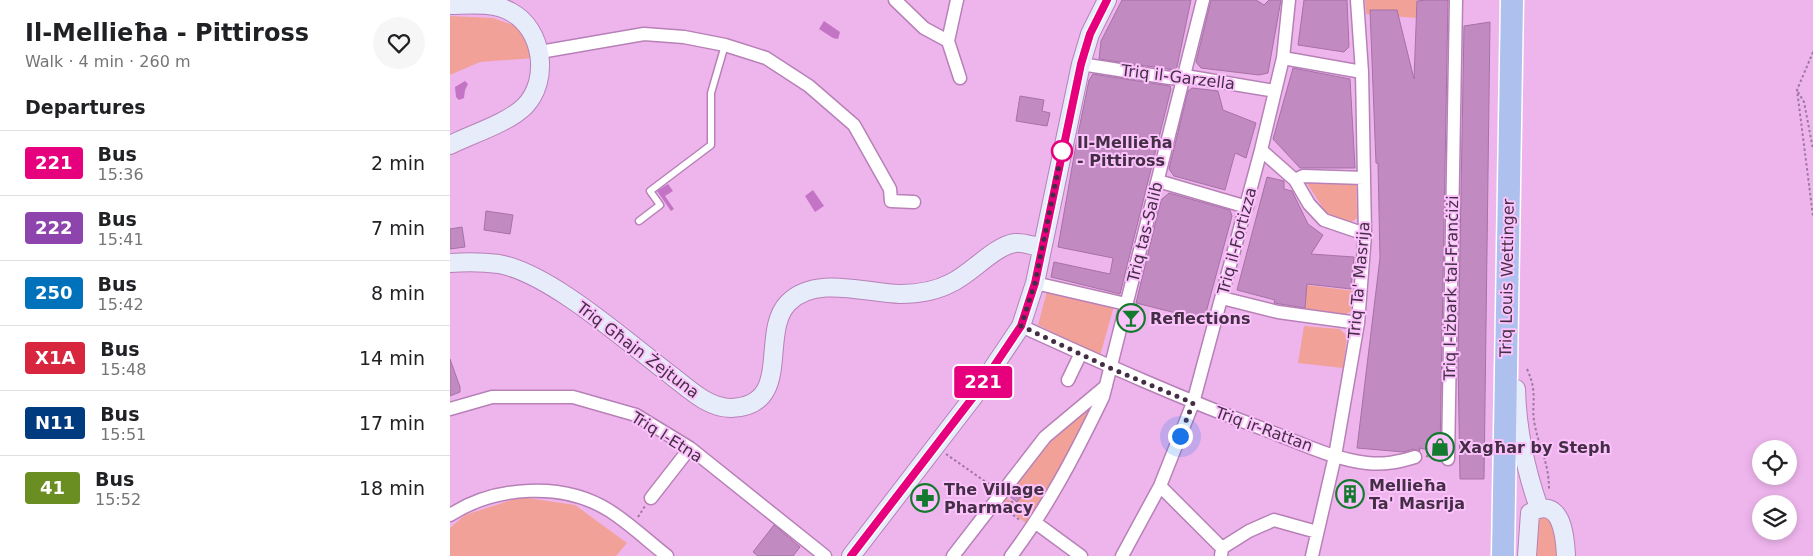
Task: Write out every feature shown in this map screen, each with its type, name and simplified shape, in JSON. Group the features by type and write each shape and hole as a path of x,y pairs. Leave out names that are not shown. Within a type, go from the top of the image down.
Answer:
{"highway":[{"name":"Triq Louis Wettinger","path":"1492,556 1499,0"},
{"name":"Triq Louis Wettinger","path":"1503,556 1512,0"}],"street":[{"path":"895,0 924,28 948,42"},
{"path":"957,0 948,42 960,78"},
{"path":"851,556 941,449 1021,326 1035,283 1041,247 1081,64 1090,34 1108,0"},
{"name":"Triq tas-Salib","path":"1011,556 1035,524 1076,453 1103,397 1203,0"},
{"name":"Triq il-Fortizza","path":"1122,556 1160,486 1193,403 1247,207 1283,58 1289,0"},
{"name":"Triq Ta' Masrija","path":"1312,556 1335,456 1358,323 1366,234 1362,72 1357,0"},
{"name":"Triq l-Iżbark tal-Franċiżi","path":"1448,459 1456,0"},
{"path":"450,5 486,6 510,12 524,23 540,52 540,70 535,88 526,105 511,116 450,145"},
{"path":"540,52 644,34 684,37 725,45 766,58 810,86 854,125 890,189 891,201 914,202"},
{"path":"1283,58 1362,72"},
{"name":"Triq il-Garzella","path":"1081,64 1183,79 1191,77 1275,90"},
{"path":"1261,150 1295,180 1309,204 1324,220 1366,234"},
{"path":"1295,180 1303,176 1364,178"},
{"path":"1158,182 1247,207"},
{"name":"Triq Għajn Żejtuna","path":"450,264 469,262 500,265 527,274 564,294 700,398 730,408 747,405 767,388 772,376 775,329 779,314 788,303 802,293 820,288 900,294 923,293 952,283 1010,245 1016,243 1041,247"},
{"path":"1035,283 1126,304"},
{"path":"1222,298 1278,312 1358,323"},
{"name":"Triq ir-Rattan","path":"1021,326 1110,368 1193,403 1335,456"},
{"path":"1068,380 1081,353"},
{"path":"1505,362 1516,386 1517,420 1525,466 1544,508 1559,518 1564,528 1566,556"},
{"path":"953,556 1045,437 1106,386"},
{"name":"Triq l-Etna","path":"450,409 492,397 573,397 636,415 690,448 819,555"},
{"path":"651,498 690,448"},
{"path":"1335,456 1366,463 1393,464 1415,457"},
{"path":"1160,486 1222,552 1249,531 1274,520 1317,532"},
{"path":"450,516 465,506 495,494 537,491 576,497 609,511 667,556"},
{"path":"1527,556 1530,513 1544,508"},
{"path":"1035,524 1081,556"}],"lane":[{"path":"639,221 660,205 650,191 711,145 711,93 725,45"}],"path":[{"path":"1813,52 1797,90 1813,216"},
{"path":"1797,90 1804,102 1813,149"},
{"path":"1527,369 1535,392 1534,424 1549,470 1544,508"},
{"path":"941,449 998,497 1035,524"},
{"path":"1415,457 1448,459"},
{"path":"998,497 1035,524"},
{"path":"630,527 651,498"}],"shaded area":[{"path":"1365,0 1417,0 1417,18 1366,14"},
{"path":"450,16 493,18 519,27 534,58 480,62 450,75"},
{"path":"824,21 840,32 838,39 819,29"},
{"path":"465,81 468,84 464,98 459,100 456,97 455,87"},
{"path":"1356,179 1357,218 1350,223 1327,214 1306,182"},
{"path":"668,184 673,191 665,196 674,209 671,211 657,191"},
{"path":"813,190 824,206 815,212 805,196"},
{"path":"1307,285 1354,291 1351,311 1345,315 1304,311"},
{"path":"1047,291 1114,306 1100,356 1038,325"},
{"path":"1304,326 1340,329 1347,336 1343,368 1298,363"},
{"path":"1098,398 1033,515 1017,502 1023,493 1013,486 1043,449"},
{"path":"1003,495 1031,517 1026,523 998,502"},
{"path":"521,497 575,505 627,543 616,556 450,556 450,528 465,515"},
{"path":"1546,510 1557,522 1557,556 1534,556 1534,515"}],"building":[{"path":"1122,0 1191,0 1177,67 1174,70 1099,59 1101,41"},
{"path":"1211,0 1256,0 1264,5 1269,0 1281,0 1268,73 1259,75 1201,68 1196,62"},
{"path":"1304,0 1347,0 1349,47 1344,52 1298,45"},
{"path":"1448,0 1440,452 1419,448 1420,451 1413,449 1404,452 1357,448 1380,258 1378,163 1376,163 1370,10 1397,10 1414,79 1417,1"},
{"path":"1490,22 1484,479 1460,479 1458,360 1464,26"},
{"path":"1293,68 1350,79 1355,168 1300,168 1273,139"},
{"path":"1093,74 1170,86 1171,89 1120,294 1051,277 1054,262 1110,274 1113,258 1058,247 1077,139 1089,80"},
{"path":"1192,88 1218,91 1223,110 1256,123 1246,158 1235,153 1225,190 1174,176 1169,169 1188,91"},
{"path":"1020,96 1044,100 1042,111 1050,113 1047,126 1016,121"},
{"path":"1267,177 1284,181 1284,189 1292,191 1308,224 1323,235 1311,254 1354,257 1351,289 1307,284 1305,308 1274,303 1275,300 1237,290"},
{"path":"1169,193 1230,210 1232,216 1204,320 1136,303 1161,200"},
{"path":"486,211 513,215 510,234 484,230"},
{"path":"462,227 465,247 450,249 450,229"},
{"path":"450,359 460,392 450,396"},
{"path":"1016,488 1023,494 1017,502 1009,496"},
{"name":"Mellieħa Ta' Masrija","path":"1346,488 1357,491 1354,500 1343,497"},
{"path":"774,525 800,547 793,556 758,556 753,552"}],"bus line":[{"name":"221","path":"851,556 929,457 974,396 1021,326 1035,283 1041,247 1081,64 1090,34 1107,0"}],"place":[{"name":"Il-Mellieħa - Pittiross","path":"1062,151"},
{"name":"Reflections","path":"1131,318"},
{"name":"Xagħar by Steph","path":"1440,447"},
{"name":"Mellieħa Ta' Masrija","path":"1350,494"},
{"name":"The Village Pharmacy","path":"925,498"}],"route":[{"path":"1062,151 1035,283 1021,326 1110,368 1193,403 1180,436"}]}
